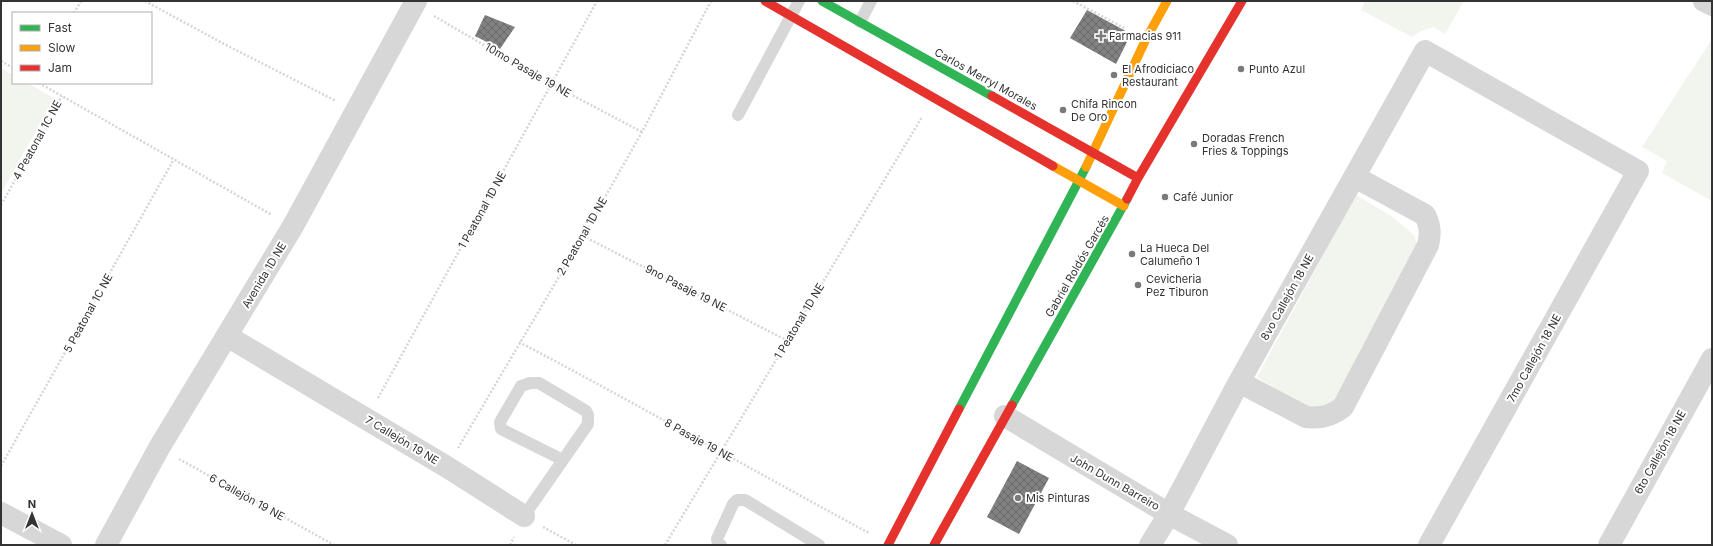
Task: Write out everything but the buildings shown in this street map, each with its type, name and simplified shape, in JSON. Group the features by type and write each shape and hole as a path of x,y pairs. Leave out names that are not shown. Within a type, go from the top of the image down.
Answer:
{"main road":[{"path":"765,1 1124,206"},
{"name":"Carlos Merryl Morales","path":"822,1 1138,178"},
{"path":"888,545 1078,180 1093,154 1146,39 1167,1"},
{"name":"Gabriel Roldós Garcés","path":"934,545 1124,206 1138,178 1242,1"}],"street":[{"path":"1704,1 1712,5"},
{"name":"Avenida 1D NE","path":"106,545 159,448 293,226 415,3"},
{"name":"8vo Callejón 18 NE","path":"1150,545 1169,514 1239,382 1425,51 1638,171"},
{"name":"7mo Callejón 18 NE","path":"1429,545 1638,171"},
{"path":"1239,382 1306,417 1316,418 1327,416 1343,407 1428,245 1431,235 1429,223 1425,215 1354,177"},
{"name":"7 Callejón 19 NE","path":"227,336 447,467 524,516"},
{"name":"6to Callejón 18 NE","path":"1609,545 1712,359"},
{"name":"John Dunn Barreiro","path":"1005,416 1169,514 1227,545"},
{"path":"1,513 61,545"}],"lane":[{"path":"738,115 799,1"},
{"path":"860,22 872,1"},
{"path":"524,516 563,460 588,424 588,415 586,411 539,383 530,383 522,386 500,422 501,429 563,460"},
{"path":"721,545 718,543 717,539 733,504 737,500 745,500 819,545"}],"path":[{"path":"75,12 81,1"},
{"path":"145,1 224,44 356,112"},
{"name":"1 Peatonal 1D NE","path":"367,419 597,1"},
{"name":"2 Peatonal 1D NE","path":"447,467 519,342 583,236 642,132 711,1"},
{"path":"1073,1 1146,39"},
{"name":"10mo Pasaje 19 NE","path":"415,3 551,84 642,132"},
{"path":"1,61 12,67"},
{"path":"41,84 293,226"},
{"name":"4 Peatonal 1C NE","path":"1,205 62,96"},
{"name":"1 Peatonal 1D NE","path":"665,545 934,98"},
{"name":"5 Peatonal 1C NE","path":"1,466 174,159"},
{"name":"9no Pasaje 19 NE","path":"583,236 788,341"},
{"name":"8 Pasaje 19 NE","path":"519,342 615,392 720,453 871,535"},
{"name":"6 Callejón 19 NE","path":"159,448 334,545"},
{"path":"524,516 576,545"}],"shaded area":[{"path":"1365,1 1464,1 1445,34 1433,27 1417,33 1412,37 1361,10"},
{"path":"1710,42 1712,43 1712,201 1662,173 1667,161 1642,147"},
{"path":"1,68 12,74 12,84 29,84 54,98 1,194"},
{"path":"1356,195 1391,216 1414,235 1419,251 1339,402 1323,410 1305,407 1257,377"}],"traffic: fast":[{"path":"822,1 992,96"},
{"path":"959,409 1086,167"},
{"path":"1012,405 1127,199"}],"traffic: slow":[{"path":"1086,167 1146,39 1167,1"},
{"path":"1053,166 1124,206"}],"traffic: jam":[{"path":"765,1 1053,166"},
{"path":"1127,199 1242,1"},
{"path":"992,96 1138,178"},
{"path":"934,545 1012,405"},
{"path":"888,545 959,409"}],"place":[{"name":"Farmacias 911","path":"1101,36"},
{"name":"Punto Azul","path":"1241,69"},
{"name":"El Afrodiciaco Restaurant","path":"1114,75"},
{"name":"Chifa Rincon De Oro","path":"1063,110"},
{"name":"Doradas French Fries & Toppings","path":"1194,144"},
{"name":"Café Junior","path":"1165,197"},
{"name":"La Hueca Del Calumeño 1","path":"1132,254"},
{"name":"Cevicheria Pez Tiburon","path":"1138,285"},
{"name":"Mis Pinturas","path":"1018,498"}]}
